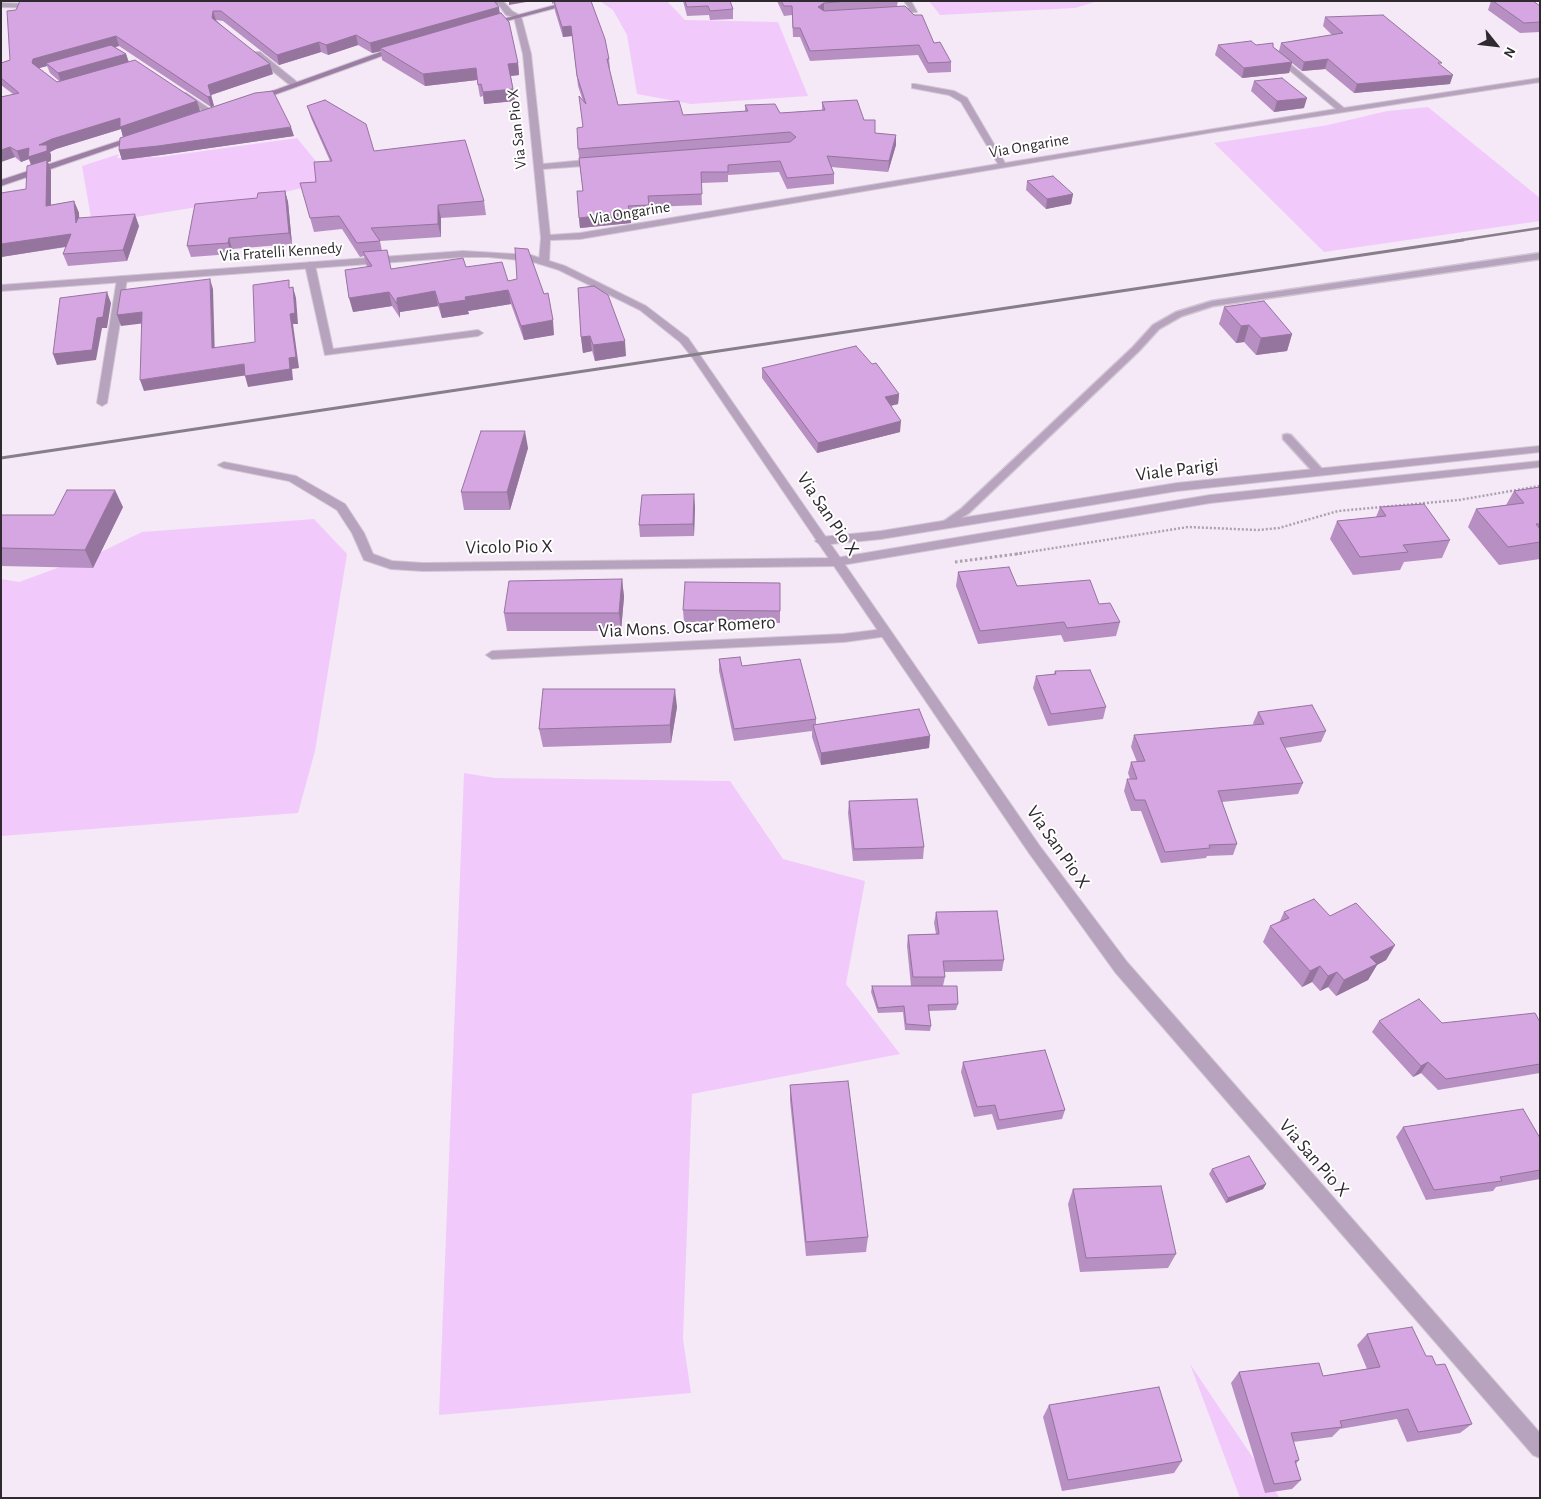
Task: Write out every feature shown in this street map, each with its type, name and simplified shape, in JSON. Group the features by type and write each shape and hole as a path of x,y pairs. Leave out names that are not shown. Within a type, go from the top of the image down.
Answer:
{"main road":[{"path":"480,26 579,1"},
{"path":"250,100 410,45"},
{"path":"203,116 222,110"},
{"path":"1,183 148,134"}],"street":[{"path":"499,1 509,13 517,16"},
{"path":"880,13 914,10 907,1"},
{"path":"1,5 41,6"},
{"name":"Via San Pio X","path":"517,16 527,54 546,238"},
{"path":"249,48 294,84"},
{"path":"1275,54 1342,111"},
{"name":"Via Ongarine","path":"546,238 580,236 1540,80"},
{"path":"915,86 951,93 964,100 1003,166"},
{"path":"179,92 212,113"},
{"path":"539,167 607,162"},
{"path":"544,262 546,238"},
{"name":"Via Fratelli Kennedy","path":"1,288 463,254 512,255 562,268"},
{"path":"310,265 329,353 478,333"},
{"name":"Via San Pio X","path":"562,268 643,308 684,340 1034,849 1121,967 1540,1448"},
{"path":"102,403 122,279"},
{"name":"Viale Parigi","path":"822,541 881,534 1177,487 1540,449"},
{"name":"Viale Parigi","path":"836,562 1210,498 1540,464"},
{"name":"Vicolo Pio X","path":"224,465 292,478 319,492 341,508 358,533 368,557 391,565 836,562"},
{"name":"Via Mons. Oscar Romero","path":"492,655 844,638 884,633"}],"lane":[{"path":"945,524 965,511 1136,349 1156,327 1180,314 1212,304 1540,256"},
{"path":"1287,437 1319,472"}],"path":[{"path":"949,562 1000,557 1188,527 1258,530 1278,528 1338,511 1459,500 1540,486"}],"shaded area":[{"path":"667,1 685,20 778,22 808,96 691,104 637,94 627,35 613,10 601,2"},
{"path":"929,1 1098,1 1075,8 940,15"},
{"path":"1428,107 1540,198 1540,221 1324,252 1214,143 1328,125 1387,111"},
{"path":"297,138 332,181 272,195 92,224 82,166 119,154 117,158 160,157"},
{"path":"314,519 347,554 315,751 298,813 1,836 1,579 19,582 101,552 142,532"},
{"path":"464,773 495,778 730,781 783,859 865,881 846,984 900,1054 692,1094 683,1339 691,1393 439,1415"},
{"path":"1190,1364 1280,1498 1240,1498"}],"building":[{"path":"20,1 494,1 499,7 370,43 356,35 326,45 319,42 277,55 221,11 213,11 212,18 270,64 208,85 211,96 208,97 116,36 33,59 32,63 57,82 135,60 197,101 120,127 120,118 52,139 39,145 47,145 47,151 28,157 29,148 17,151 10,147 1,150 1,97 19,93 1,78 1,63 10,60 7,11 16,10"},
{"path":"554,1 591,1 605,39 609,59 607,59 618,105 679,101 683,115 748,111 745,105 775,104 780,113 825,110 822,102 857,100 864,120 875,120 875,133 896,135 889,161 827,156 834,174 787,178 780,161 728,165 728,172 701,172 702,194 648,196 649,205 628,206 630,212 579,218 577,191 583,191 579,158 790,142 796,137 790,132 578,149 577,128 583,127 579,96 586,104 577,76 571,26 562,27"},
{"path":"685,1 730,1 733,9 710,11 708,6 687,7"},
{"path":"781,1 849,1 824,3 818,7 824,11 905,6 914,15 922,15 934,43 940,42 951,62 928,63 919,45 810,51 800,28 793,28 792,6 784,6"},
{"path":"1493,1 1533,1 1540,6 1540,22 1524,23"},
{"path":"501,13 509,22 518,63 508,64 513,89 483,92 481,84 478,85 476,68 423,74 380,48"},
{"path":"1383,15 1442,63 1438,63 1453,75 1357,84 1328,59 1304,62 1281,43 1343,33 1325,17"},
{"path":"1251,41 1256,45 1273,43 1273,47 1292,62 1244,68 1218,45"},
{"path":"111,45 126,54 58,73 46,63"},
{"path":"1282,78 1307,98 1277,101 1254,81"},
{"path":"273,91 291,127 119,150 120,138 255,93"},
{"path":"325,100 366,124 374,151 465,140 484,201 438,205 438,224 371,228 380,241 357,243 339,216 310,218 300,183 316,182 314,162 332,161 307,106"},
{"path":"47,160 46,206 74,201 76,223 78,218 135,214 123,250 63,254 71,234 1,244 1,193 26,189 27,166"},
{"path":"1053,176 1073,194 1047,199 1027,181"},
{"path":"285,191 289,233 229,238 228,243 187,246 195,204 257,198 258,193"},
{"path":"515,248 528,249 544,294 548,293 553,320 521,326 508,290 465,297 466,300 439,304 435,291 397,298 397,304 389,292 349,298 345,270 372,266 363,252 387,250 391,269 463,258 466,267 502,262 508,281 517,279"},
{"path":"210,279 212,348 255,342 253,285 289,280 289,288 293,287 295,313 290,314 296,357 289,358 290,369 245,376 244,364 140,380 142,312 117,315 121,290"},
{"path":"594,286 608,295 625,341 593,345 590,336 581,337 578,288"},
{"path":"107,292 103,317 97,318 92,350 53,354 60,298"},
{"path":"1264,301 1292,334 1261,338 1249,325 1241,326 1224,307"},
{"path":"856,346 872,364 876,363 899,394 885,397 901,421 818,443 762,368"},
{"path":"481,431 525,431 507,492 461,492"},
{"path":"1540,487 1540,524 1536,524 1540,529 1540,542 1508,547 1476,509 1524,503 1514,491"},
{"path":"67,490 115,490 85,550 1,548 1,515 54,515"},
{"path":"694,494 693,524 639,525 642,495"},
{"path":"1424,504 1450,540 1403,545 1408,552 1360,557 1337,521 1386,516 1380,507"},
{"path":"1009,567 1017,586 1090,580 1099,604 1110,603 1120,622 1067,628 1064,622 980,631 958,572"},
{"path":"622,579 619,613 504,613 509,581"},
{"path":"685,582 780,583 780,611 683,610"},
{"path":"740,657 742,666 800,659 816,719 734,729 719,659"},
{"path":"1090,670 1106,707 1051,714 1036,676 1056,674 1055,671"},
{"path":"543,689 675,689 670,725 539,729"},
{"path":"1312,705 1326,731 1280,738 1303,783 1218,791 1237,844 1209,845 1210,848 1165,852 1145,800 1135,800 1127,779 1137,779 1131,762 1145,761 1134,735 1264,724 1258,712"},
{"path":"919,709 930,736 821,753 813,725"},
{"path":"917,799 924,847 854,849 849,801"},
{"path":"1314,899 1330,916 1356,903 1395,945 1370,957 1377,964 1344,980 1337,972 1328,976 1320,966 1310,971 1270,926 1289,918 1284,912"},
{"path":"997,911 1004,960 943,961 945,977 913,977 908,935 939,934 936,912"},
{"path":"872,986 957,986 958,1004 928,1005 931,1026 906,1024 904,1006 878,1008"},
{"path":"1419,999 1442,1023 1535,1013 1540,1022 1540,1064 1446,1079 1428,1062 1421,1066 1379,1021"},
{"path":"1045,1050 1065,1110 999,1120 995,1105 977,1107 963,1062"},
{"path":"848,1081 868,1237 806,1242 790,1085"},
{"path":"1523,1109 1540,1138 1540,1170 1500,1177 1502,1181 1434,1190 1403,1127"},
{"path":"1249,1156 1266,1184 1228,1198 1212,1169"},
{"path":"1161,1186 1176,1254 1086,1258 1073,1189"},
{"path":"1412,1327 1426,1356 1432,1356 1436,1365 1445,1364 1472,1424 1418,1432 1408,1409 1340,1421 1342,1427 1291,1433 1299,1460 1295,1461 1301,1480 1274,1484 1239,1372 1319,1363 1323,1376 1380,1367 1367,1334"},
{"path":"1159,1387 1182,1461 1068,1480 1049,1405"}],"railway":[{"path":"1455,241 1540,228"},
{"path":"1,458 1463,240"}]}
